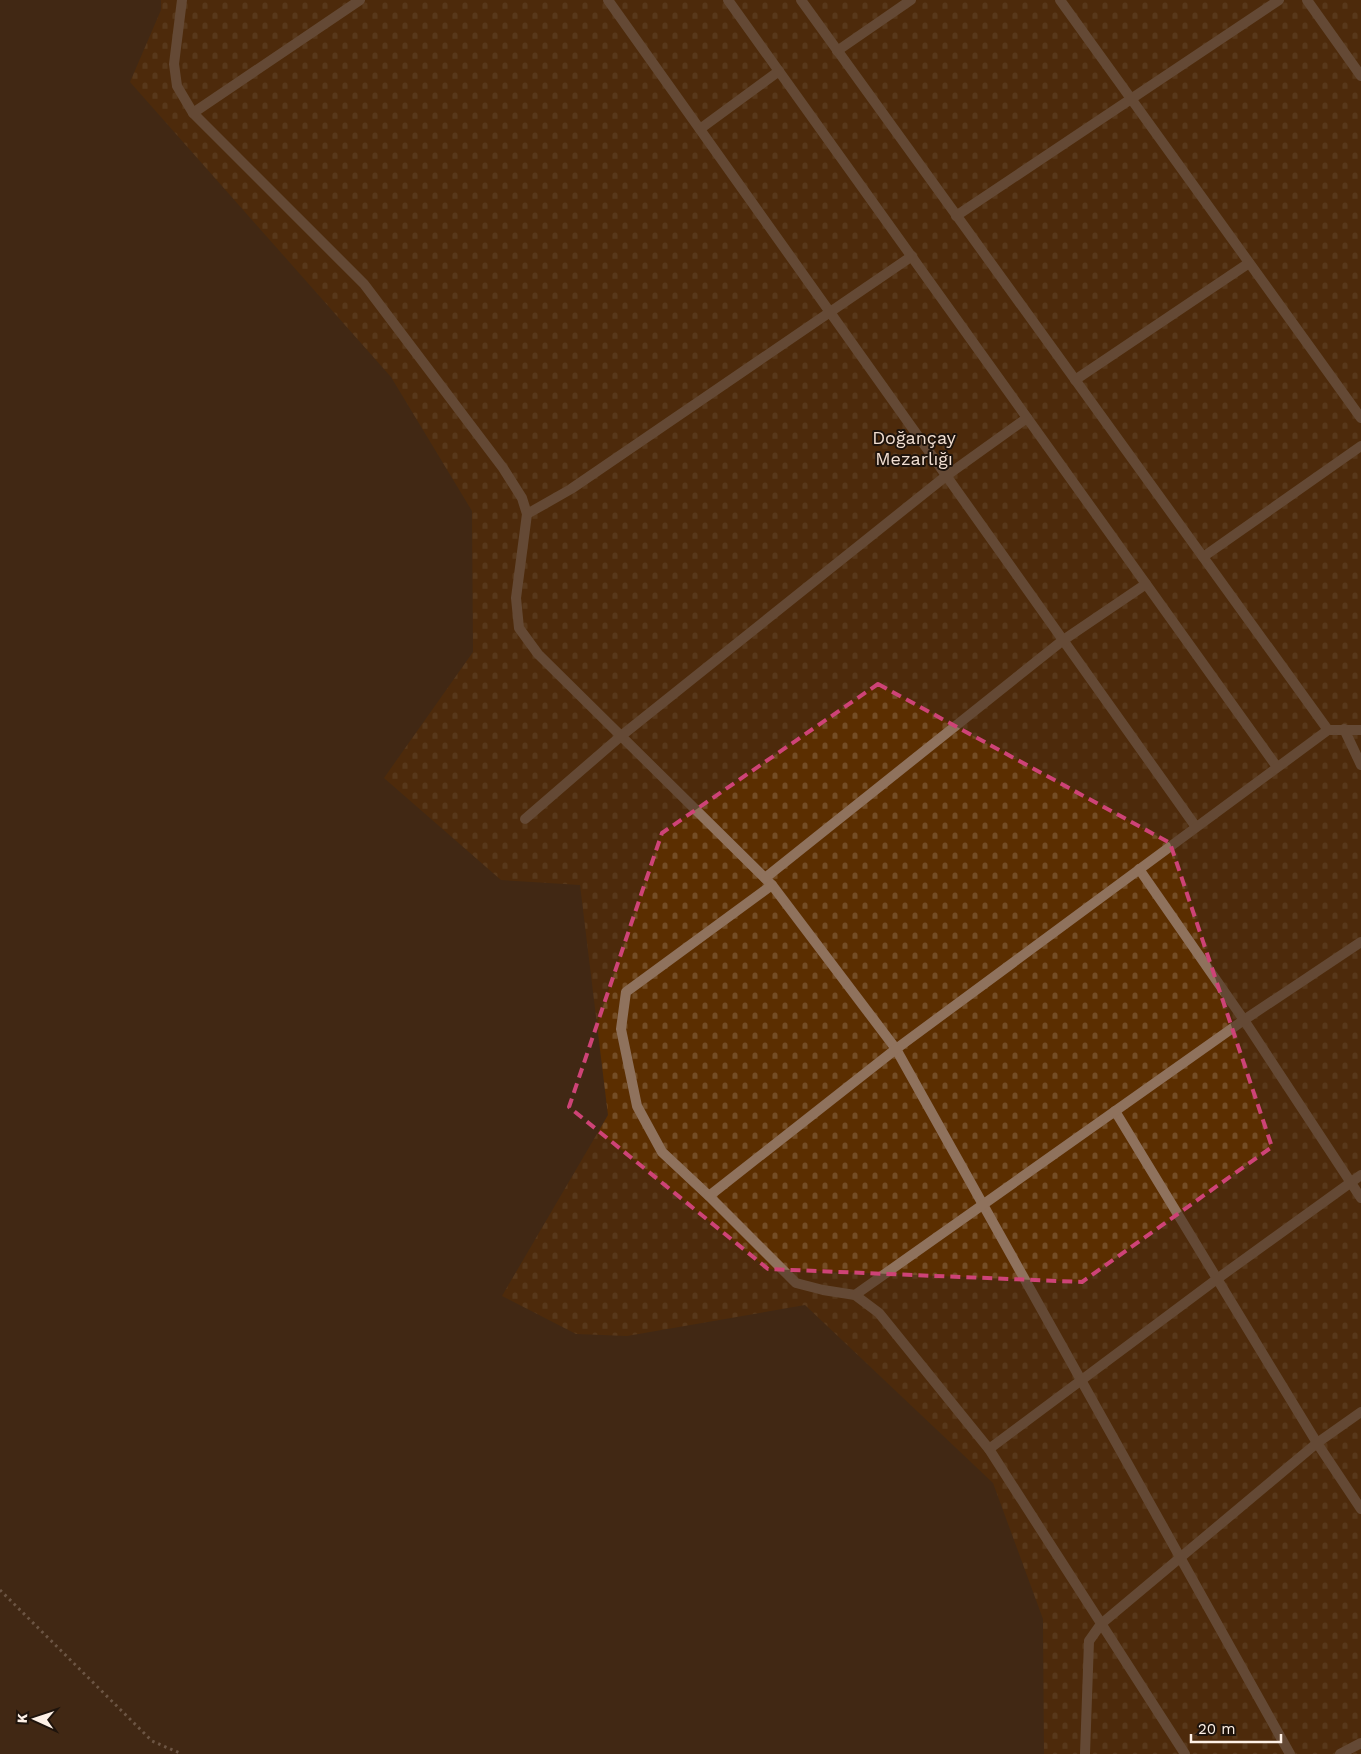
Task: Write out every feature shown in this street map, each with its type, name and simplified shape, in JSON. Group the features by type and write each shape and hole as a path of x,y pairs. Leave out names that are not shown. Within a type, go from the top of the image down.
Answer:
{"lane":[{"path":"182,0 174,64 177,86 193,113 364,284 503,468 522,498 527,514 516,598 519,628 538,654 768,882 896,1049 1290,1754"},
{"path":"193,113 360,0"},
{"path":"608,0 1196,827"},
{"path":"728,0 1277,768"},
{"path":"801,0 1328,730"},
{"path":"837,51 911,0"},
{"path":"1060,0 1361,418"},
{"path":"956,216 1279,0"},
{"path":"1307,0 1361,76"},
{"path":"700,129 779,71"},
{"path":"527,514 571,489 912,256"},
{"path":"1075,380 1249,262"},
{"path":"525,819 620,736 946,476 1028,418"},
{"path":"1203,557 1361,446"},
{"path":"1146,584 1062,641 768,882 626,992 621,1029 637,1106 662,1152 796,1283 855,1295 879,1312 988,1449 1185,1754"},
{"path":"1344,729 1361,765"},
{"path":"709,1196 896,1049 1328,730 1361,730"},
{"path":"1139,870 1244,1020 1361,1198"},
{"path":"855,1295 1244,1020 1361,942"},
{"path":"1115,1111 1317,1443 1361,1509"},
{"path":"988,1449 1217,1279 1350,1182 1361,1176"},
{"path":"1086,1754 1089,1641 1101,1624 1317,1443 1361,1412"},
{"path":"1340,1754 1361,1743"}],"path":[{"path":"0,1590 152,1742 182,1754"}],"highlighted area":[{"path":"878,684 1170,843 1272,1147 1082,1282 768,1269 569,1107 662,833"}],"green space":[{"name":"Doğançay Mezarlığı","path":"161,0 1361,0 1361,1754 1044,1754 1043,1619 993,1483 805,1305 627,1336 576,1334 502,1296 608,1115 580,885 501,880 384,778 473,652 472,511 391,377 130,82 161,10"}]}
